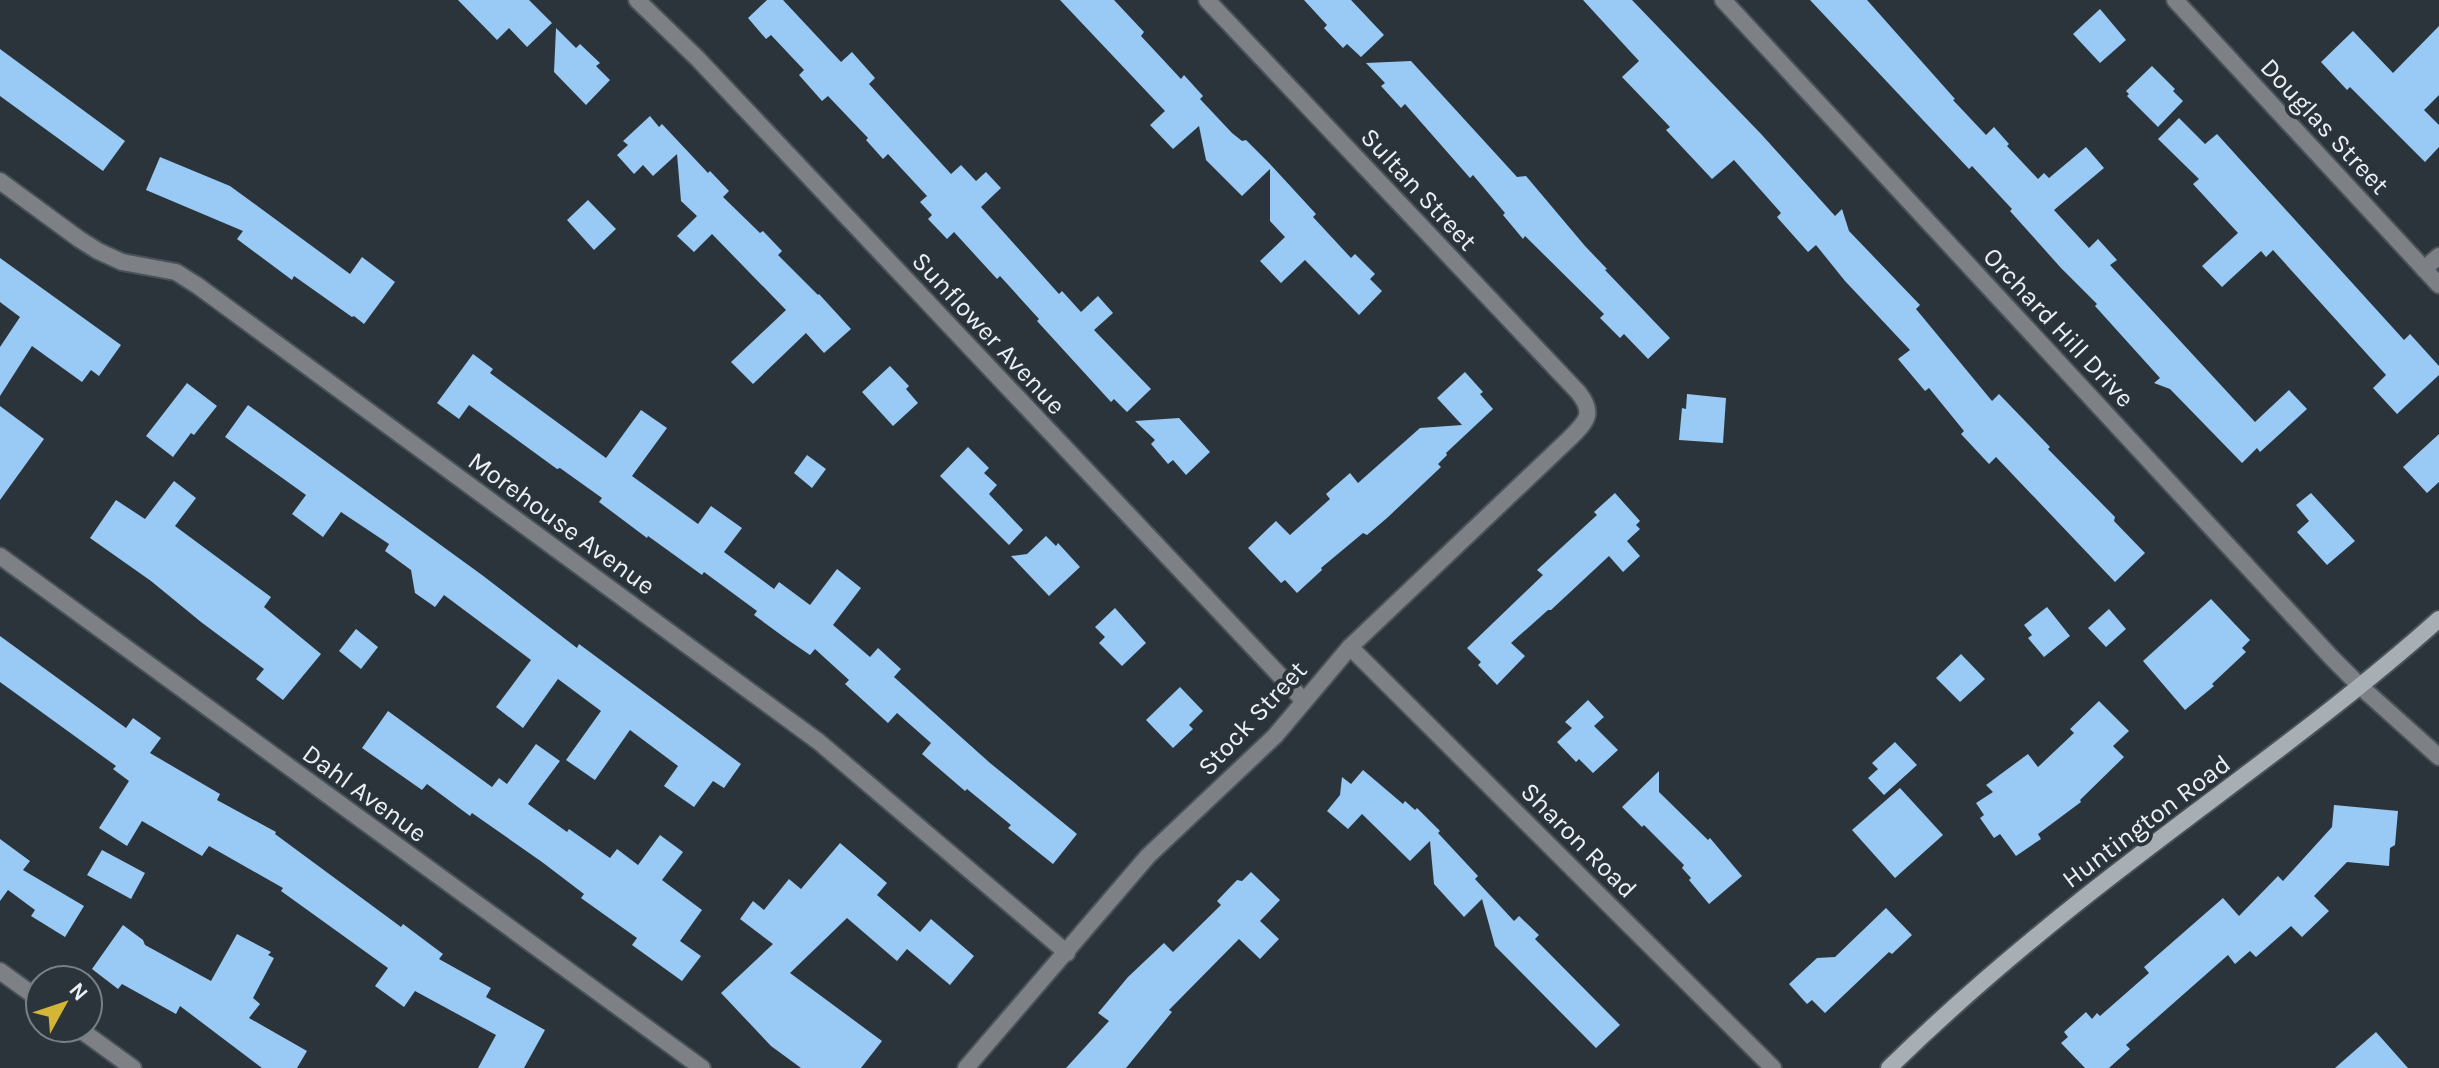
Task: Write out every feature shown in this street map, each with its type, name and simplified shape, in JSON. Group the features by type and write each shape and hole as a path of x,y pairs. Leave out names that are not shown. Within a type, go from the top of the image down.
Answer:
{"main road":[{"name":"Huntington Road","path":"1889,1068 1991,973 2361,687 2439,619"}],"street":[{"name":"Sunflower Avenue","path":"637,0 697,58 1304,701"},
{"name":"Sultan Street","path":"1207,0 1578,392 1587,404 1588,415"},
{"name":"Orchard Hill Drive","path":"1723,0 2361,687 2439,757"},
{"name":"Douglas Street","path":"2175,0 2439,285"},
{"name":"Morehouse Avenue","path":"0,181 98,251 122,262 176,272 211,295 819,742 1067,953"},
{"path":"2424,269 2439,256"},
{"name":"Stock Street","path":"966,1068 1148,856 1275,736 1350,647 1577,431 1588,415"},
{"name":"Dahl Avenue","path":"0,556 698,1067"},
{"name":"Sharon Road","path":"1350,647 1773,1068"},
{"path":"0,971 24,988"},
{"path":"100,1044 133,1068"}],"building":[{"path":"458,0 529,0 552,23 527,47 509,28 497,40"},
{"path":"767,0 783,0 841,62 852,52 875,78 869,84 951,174 961,165 976,181 986,172 1001,188 981,207 1059,294 1062,291 1081,312 1098,296 1113,313 1094,330 1151,389 1127,412 1114,399 1111,402 1000,276 997,279 954,232 947,239 928,219 932,215 920,202 927,196 888,154 883,159 866,140 868,138 828,96 822,101 799,75 804,70 771,35 766,39 748,18"},
{"path":"1060,0 1114,0 1144,32 1141,36 1181,79 1184,75 1203,96 1200,99 1232,133 1242,141 1246,140 1270,164 1351,258 1355,254 1375,274 1370,279 1382,291 1359,315 1305,260 1281,283 1260,261 1285,237 1270,221 1270,169 1242,196 1206,160 1199,126 1173,149 1150,125 1165,111"},
{"path":"1304,0 1351,0 1384,35 1361,57 1347,44 1343,48"},
{"path":"1583,0 1632,0 1835,216 1842,209 1849,231 1920,305 1916,309 1992,401 1999,394 2145,553 2115,582 1996,457 1989,464 1961,434 1964,431 1929,388 1925,391 1898,359 1910,350 1845,281 1816,245 1808,252 1777,217 1781,213 1734,160 1712,179 1666,130 1670,127 1622,77 1639,61"},
{"path":"1810,0 1867,0 1986,135 1994,127 2038,179 2044,173 2049,178 2086,147 2104,168 2054,210 2089,248 2098,239 2117,260 2110,265 2255,422 2289,390 2307,409 2260,452 2257,448 2242,463 2170,389 2154,383 2160,378 2095,306 2097,304 2010,211 2012,209 1972,166 1969,169"},
{"path":"2100,9 2126,40 2100,63 2073,34"},
{"path":"2439,26 2439,95 2424,110 2439,125 2439,147 2425,162 2321,62 2353,31 2393,73"},
{"path":"556,28 576,48 580,44 600,63 596,66 610,80 586,105 554,72"},
{"path":"0,49 125,141 103,171 0,96"},
{"path":"1411,61 1517,177 1526,176 1605,270 1670,338 1648,359 1624,334 1620,338 1600,318 1604,314 1525,236 1523,239 1473,175 1470,178 1405,104 1401,108 1381,86 1385,83 1366,63"},
{"path":"2152,66 2183,101 2158,127 2127,96 2126,91"},
{"path":"650,116 659,127 662,124 729,191 723,197 760,233 763,231 782,251 778,255 851,329 824,353 806,333 753,384 731,362 786,310 712,234 694,252 677,236 697,216 681,201 677,154 653,176 643,165 634,174 617,155 628,145 623,141"},
{"path":"2179,118 2205,144 2217,134 2404,340 2410,334 2439,366 2439,375 2397,414 2373,388 2386,375 2273,250 2266,257 2261,251 2222,287 2202,266 2238,233 2193,184 2199,179 2158,139"},
{"path":"160,157 230,186 350,274 362,257 395,282 364,324 294,276 292,280 237,239 243,231 146,190"},
{"path":"588,200 616,229 594,250 567,220"},
{"path":"0,258 121,345 99,376 91,370 82,382 32,346 0,396 0,347 20,317 0,302"},
{"path":"473,354 493,369 490,373 606,458 641,410 667,428 632,476 698,524 711,506 742,528 724,552 774,589 779,582 810,605 837,569 861,588 833,625 870,657 878,648 901,669 894,677 990,763 1077,834 1053,864 1008,828 1011,825 922,754 931,743 897,713 888,723 845,684 849,680 815,649 810,655 788,640 754,615 757,611 704,572 702,575 647,538 599,502 602,498 469,405 459,419 437,403"},
{"path":"890,366 909,386 906,389 918,403 893,426 862,392"},
{"path":"1465,372 1493,409 1446,453 1438,464 1441,467 1387,518 1367,535 1363,533 1321,568 1297,593 1285,580 1281,583 1248,548 1276,521 1290,535 1330,499 1326,494 1350,473 1358,483 1420,428 1462,425 1437,398"},
{"path":"187,383 217,406 173,457 146,436"},
{"path":"1687,394 1726,398 1723,443 1679,440 1682,408 1686,409"},
{"path":"248,405 577,648 579,644 741,764 724,788 713,781 694,807 664,786 678,766 630,730 595,780 566,760 601,711 558,679 523,728 496,707 531,660 444,595 435,607 415,593 411,570 385,551 389,544 341,512 323,537 292,514 306,495 225,437"},
{"path":"0,406 44,439 0,500"},
{"path":"1179,418 1210,452 1186,475 1173,460 1168,464 1151,444 1155,440 1135,421"},
{"path":"2439,434 2439,482 2427,493 2403,467"},
{"path":"968,447 989,468 984,473 997,485 989,494 1023,530 1009,545 940,476"},
{"path":"807,455 826,469 812,488 794,473"},
{"path":"174,481 196,498 175,526 271,597 264,607 321,654 283,700 256,679 264,669 90,538 116,500 145,519"},
{"path":"1615,493 1640,521 1636,525 1640,529 1627,541 1640,556 1623,572 1609,556 1511,643 1525,656 1497,685 1467,648 1543,575 1537,570 1597,515 1594,512"},
{"path":"2311,493 2355,541 2327,565 2297,532 2309,521 2296,505"},
{"path":"1046,536 1056,546 1058,543 1080,567 1049,596 1011,556 1027,554"},
{"path":"2211,599 2250,640 2242,648 2246,652 2212,684 2214,686 2185,710 2143,661"},
{"path":"2047,607 2070,636 2044,657 2028,638 2032,635 2024,625"},
{"path":"1115,608 1146,643 1122,666 1099,643 1105,637 1095,627"},
{"path":"2109,609 2126,629 2106,647 2088,628"},
{"path":"356,629 378,647 361,669 339,651"},
{"path":"0,636 126,728 133,718 161,738 150,753 220,794 217,800 276,832 401,927 403,924 443,954 439,959 491,988 486,997 545,1030 524,1068 478,1068 496,1035 415,991 404,1007 375,986 388,968 281,891 283,888 209,846 202,856 142,821 127,846 99,828 129,781 113,769 116,766 0,682"},
{"path":"1961,654 1985,679 1960,702 1936,678"},
{"path":"1180,687 1203,711 1189,725 1193,729 1173,748 1146,720"},
{"path":"1588,700 1604,717 1594,726 1618,750 1593,773 1579,759 1576,762 1557,742 1572,728 1565,722"},
{"path":"2099,701 2129,731 2113,746 2124,757 2081,802 2038,834 2041,839 2016,856 2000,834 1994,838 1980,818 1984,815 1976,803 1993,792 1986,785 2028,754 2038,767 2074,733 2070,729"},
{"path":"388,711 492,787 499,778 507,784 536,744 560,761 528,804 610,858 617,849 638,865 660,835 683,852 662,880 702,910 680,941 701,956 682,981 632,945 637,938 581,898 584,894 542,862 427,784 422,790 362,748"},
{"path":"1895,742 1917,765 1884,795 1868,778 1878,769 1872,763"},
{"path":"1363,770 1403,804 1405,801 1415,810 1417,808 1440,831 1438,833 1478,876 1475,879 1514,921 1519,916 1539,935 1535,939 1620,1025 1596,1048 1495,946 1482,899 1464,917 1434,884 1430,841 1410,861 1362,814 1348,829 1327,811 1340,795 1342,777 1351,784"},
{"path":"1659,771 1659,792 1708,840 1710,838 1742,876 1709,904 1689,880 1691,878 1682,868 1684,865 1622,807"},
{"path":"1900,788 1943,835 1895,878 1852,830"},
{"path":"2334,805 2398,811 2395,845 2390,848 2389,866 2347,862 2314,896 2329,911 2302,937 2291,926 2256,957 2250,951 2235,964 2228,955 2126,1045 2130,1049 2109,1068 2085,1068 2061,1043 2068,1037 2064,1032 2086,1012 2092,1019 2097,1013 2100,1016 2149,973 2144,967 2223,898 2239,916 2278,876 2283,881 2332,827"},
{"path":"0,839 30,861 23,870 84,906 65,937 31,916 35,910 8,890 0,901"},
{"path":"840,843 887,883 877,895 920,932 931,919 974,956 950,985 907,949 897,961 847,918 790,973 882,1041 861,1068 801,1068 771,1046 721,993 773,944 740,919 753,901 764,910 789,879 801,889"},
{"path":"102,850 145,873 131,899 87,875"},
{"path":"1251,872 1280,900 1260,921 1279,939 1260,959 1239,939 1169,1010 1172,1012 1126,1068 1066,1068 1109,1021 1098,1013 1128,977 1164,943 1173,952 1221,905 1217,901 1237,880 1242,881"},
{"path":"1886,908 1912,935 1892,954 1889,952 1825,1013 1812,1000 1807,1004 1789,984 1817,958 1835,957"},
{"path":"123,925 145,945 211,981 237,934 271,952 268,955 274,958 253,998 260,1004 249,1018 307,1051 297,1068 262,1068 180,1006 176,1014 122,984 118,989 104,978 104,964 96,964"},
{"path":"2376,1032 2408,1068 2335,1068"}]}
